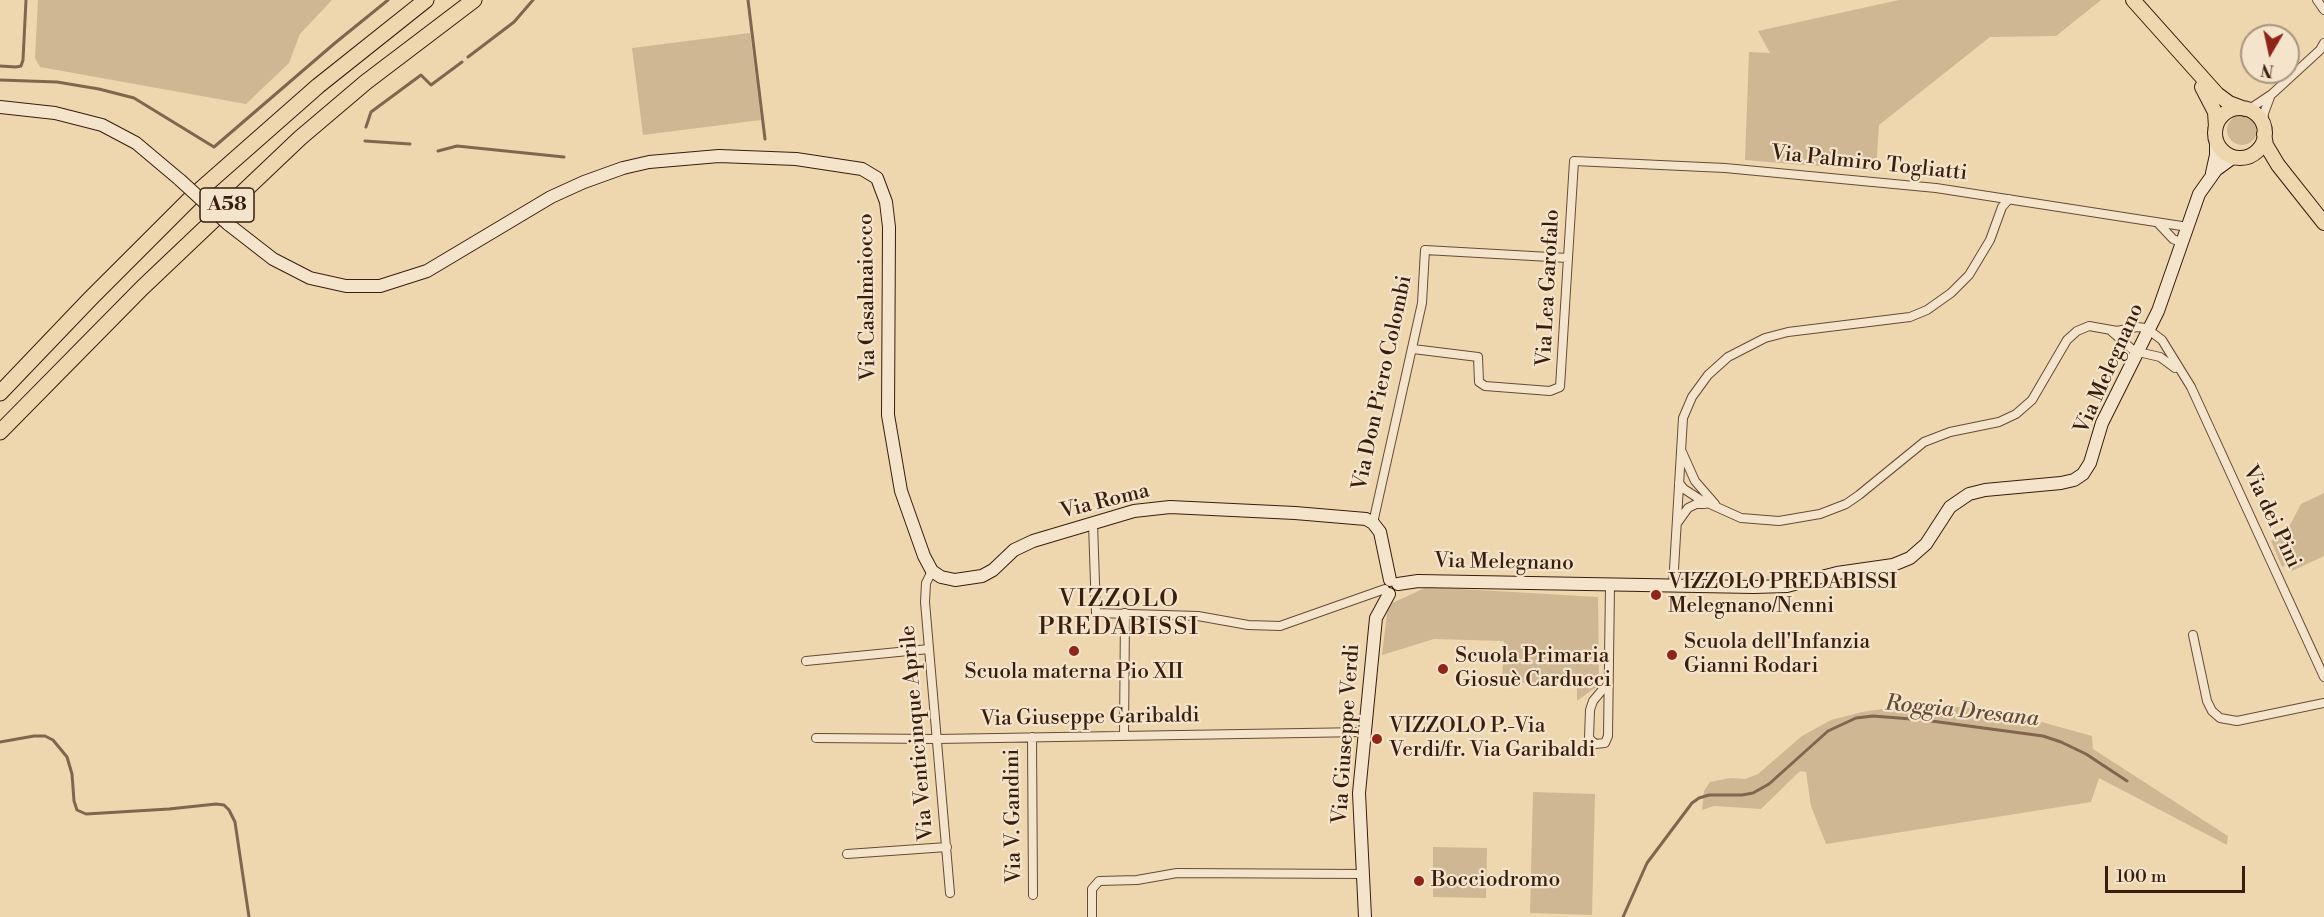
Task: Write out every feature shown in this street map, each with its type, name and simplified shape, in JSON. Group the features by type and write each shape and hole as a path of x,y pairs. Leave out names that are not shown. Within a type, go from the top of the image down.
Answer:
{"highway":[{"name":"A58","path":"0,393 192,197 318,86 426,0"},
{"name":"A58","path":"0,432 142,288 300,138 366,82 474,0"}],"main road":[{"path":"2133,0 2220,97 2256,115 2264,130 2268,148 2291,183 2324,224"},
{"path":"2183,57 2212,104 2216,116 2216,133 2225,153 2267,164 2291,183"},
{"path":"2216,133 2220,118 2228,111 2245,109"},
{"path":"2239,157 2249,156 2258,149 2264,130"}],"street":[{"path":"2317,0 2324,10"},
{"path":"2245,109 2272,94 2320,50 2324,43"},
{"path":"2264,130 2266,106 2272,94"},
{"name":"Via Casalmaiocco","path":"0,107 55,113 102,125 136,143 228,224 273,259 310,278 346,286 380,286 412,278 436,267 551,197 602,174 649,162 719,156 796,159 851,166 868,171 881,185 889,227 888,415 901,490 927,564 932,571"},
{"name":"Via Melegnano","path":"2212,174 2216,155 2216,133"},
{"name":"Via Melegnano","path":"1391,587 1418,581 1781,586 1837,573 1893,565 1910,558 1921,550 1948,509 1962,497 1985,490 2074,480 2090,464 2102,423 2164,297 2199,194 2212,174 2231,159 2239,157"},
{"name":"Via Palmiro Togliatti","path":"1574,160 1766,171 1936,188 2188,227"},
{"name":"Via Lea Garofalo","path":"1413,349 1478,357 1479,382 1485,386 1555,390 1561,382 1574,160"},
{"path":"1673,586 1683,418 1692,397 1708,375 1728,357 1752,343 1778,334 1900,318 1928,310 1951,293 1972,270 1990,240 2002,207 2009,199"},
{"path":"2158,223 2174,239 2182,243"},
{"name":"Via Don Piero Colombi","path":"1373,523 1422,303 1425,250 1568,258"},
{"path":"1679,483 1686,491 1709,504 1741,518 1779,521 1821,514 1846,504 1924,442 1950,432 1999,422 2016,414 2038,392 2072,335 2089,326 2117,330 2141,327 2149,330"},
{"path":"2108,328 2138,353"},
{"name":"Via dei Pini","path":"2149,330 2162,340 2191,387 2324,677"},
{"name":"Via dei Pini","path":"2138,353 2160,357 2182,374"},
{"path":"1681,447 1690,473 1700,488 1722,510"},
{"path":"1679,483 1687,482 1700,488"},
{"path":"1677,525 1688,508 1696,504 1709,504"},
{"name":"Via Roma","path":"932,571 941,577 955,580 982,576 993,570 1022,545 1138,510 1170,507 1327,515 1360,518 1373,523"},
{"path":"1093,523 1096,613 1198,616 1248,625 1280,626 1391,587 1381,535 1373,523"},
{"name":"Via Venticinque Aprile","path":"932,571 925,590 928,649 950,893"},
{"path":"1608,683 1593,701 1590,711 1589,738 1593,743 1605,742 1608,736 1610,585"},
{"name":"Via Giuseppe Verdi","path":"1365,917 1359,805 1364,732 1376,618 1391,587"},
{"path":"1124,735 1125,613"},
{"path":"2193,635 2207,701 2212,711 2223,719 2241,720 2324,703"},
{"path":"806,661 928,649"},
{"name":"Via Giuseppe Garibaldi","path":"816,738 936,739 1364,732"},
{"name":"Via V. Gandini","path":"1032,737 1033,895"},
{"path":"848,854 946,847"},
{"path":"1092,917 1092,889 1099,881 1137,880 1177,873 1362,874"}],"shaded area":[{"path":"38,0 332,0 300,34 289,63 246,104 40,67 35,58"},
{"path":"1899,0 2101,0 2056,36 1990,37 1879,125 1876,171 1745,160 1749,52 1770,53 1758,31"},
{"path":"750,33 761,120 643,135 632,48"},
{"path":"2242,115 2248,116 2256,124 2256,136 2248,144 2242,145 2236,144 2228,136 2227,130 2228,124 2236,116"},
{"path":"2324,493 2324,556 2292,571 2288,564 2282,567 2271,541 2290,525 2301,504"},
{"path":"1427,587 1598,597 1599,685 1577,701 1577,682 1502,683 1504,641 1434,639 1382,655 1388,605"},
{"path":"1902,706 1981,709 2038,721 2092,736 2093,749 2228,836 2227,845 2099,778 2091,802 1826,844 1811,806 1806,772 1800,771 1761,809 1714,806 1702,810 1704,791 1710,782 1730,778 1745,779 1758,774 1802,736 1831,720 1862,712"},
{"path":"1533,792 1595,794 1592,915 1530,913"},
{"path":"1433,847 1487,848 1486,898 1433,897"}],"waterway":[{"path":"0,66 21,66 26,0"},
{"path":"0,80 57,82 134,98 214,147 388,0"},
{"path":"468,57 514,22 533,0"},
{"path":"748,0 765,139"},
{"path":"366,127 371,112 421,75 431,85 462,62"},
{"path":"365,141 410,144"},
{"path":"438,151 457,146 564,157"},
{"name":"Roggia Dresana","path":"1623,917 1647,863 1692,803 1709,795 1753,793 1769,784 1828,731 1856,718 1873,716 1924,720 2043,736 2086,754 2127,781"},
{"path":"0,742 34,736 45,736 53,740 67,757 77,810 86,814 224,805 235,822 249,917"}],"place":[{"name":"VIZZOLO PREDABISSI Melegnano/Nenni","path":"1656,595"},
{"name":"Scuola materna Pio XII","path":"1074,651"},
{"name":"Scuola dell'Infanzia Gianni Rodari","path":"1672,655"},
{"name":"Scuola Primaria Giosuè Carducci","path":"1443,669"},
{"name":"VIZZOLO P.-Via Verdi/fr. Via Garibaldi","path":"1377,739"},
{"name":"Bocciodromo","path":"1419,881"}],"district":[{"name":"VIZZOLO PREDABISSI","path":"1119,614"}]}
